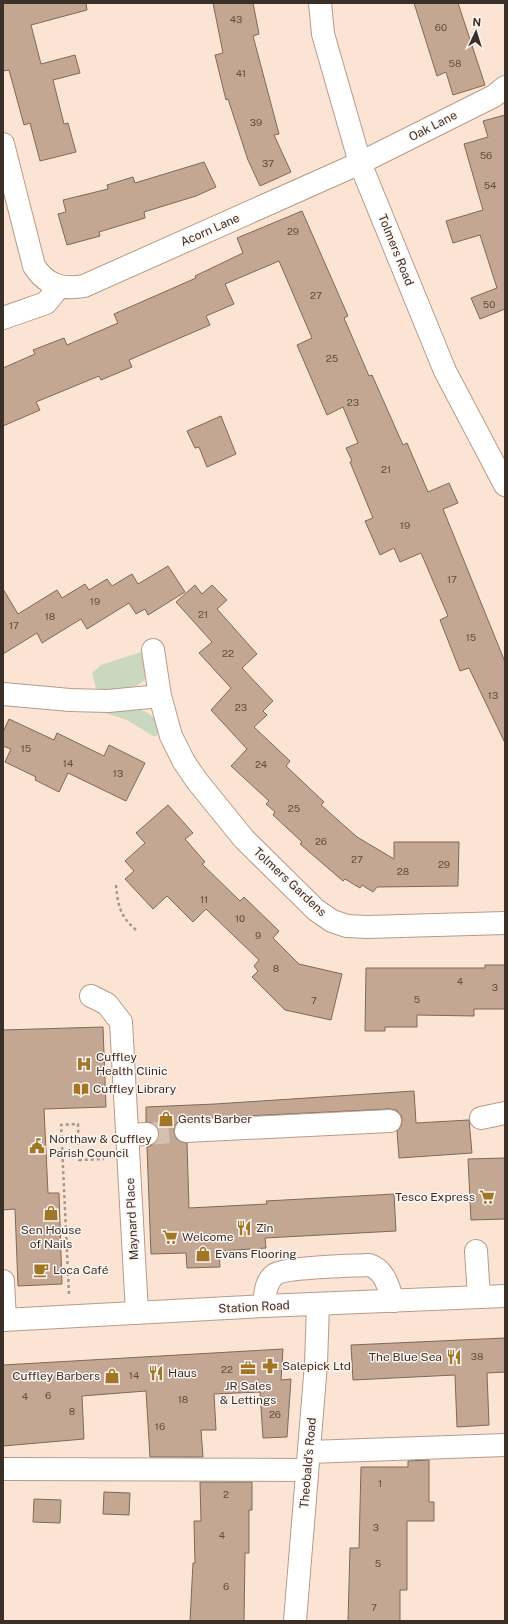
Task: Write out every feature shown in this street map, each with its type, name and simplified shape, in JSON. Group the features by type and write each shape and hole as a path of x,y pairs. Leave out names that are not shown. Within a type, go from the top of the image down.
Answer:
{"street":[{"name":"Tolmers Road","path":"320,3 323,34 360,163 445,371 505,485"},
{"name":"Oak Lane","path":"360,163 494,96 505,87"},
{"path":"3,144 34,266 40,275 59,287 46,303 3,318"},
{"name":"Acorn Lane","path":"59,287 71,288 84,286 360,163"},
{"name":"Tolmers Gardens","path":"152,650 160,696 171,736 184,762 197,781 244,839 316,910 332,921 347,926 505,923"},
{"path":"3,694 70,700 108,701 160,696"},
{"name":"Maynard Place","path":"90,996 107,1004 121,1022 137,1134 129,1158 137,1313"},
{"path":"482,1118 505,1113"},
{"path":"186,1132 390,1121"},
{"path":"476,1251 479,1297"},
{"path":"264,1306 266,1289 269,1281 281,1270 369,1265 381,1273 387,1281 393,1301"},
{"path":"3,1281 4,1320"},
{"name":"Station Road","path":"4,1320 264,1306 505,1296"},
{"name":"Theobald's Road","path":"295,1621 316,1364 318,1304"},
{"path":"3,1469 308,1461 505,1445"}],"path":[{"path":"116,885 121,914 126,922 136,930"},
{"path":"70,1317 61,1125 78,1124 79,1160 129,1158"}],"green space":[{"path":"141,652 146,664 147,673 145,679 139,684 122,689 102,692 96,688 92,673 101,665"},
{"path":"131,707 142,710 156,720 158,724 157,736 153,736 127,720 102,712"}],"building":[{"path":"3,3 86,3 87,10 31,25 41,64 75,55 80,73 53,80 64,124 68,123 76,152 40,161 30,123 24,125 9,70 3,71"},
{"path":"213,3 253,3 259,34 253,36 279,134 274,135 291,172 260,186 248,160 228,99 226,100 215,55 223,53"},
{"path":"414,3 458,3 485,85 453,95 446,72 437,76"},
{"path":"505,115 505,309 480,319 471,298 497,288 480,235 453,243 446,221 483,210 464,144 488,137 483,121"},
{"path":"204,162 216,187 196,196 144,212 145,218 99,232 100,236 67,245 58,214 66,212 63,200 108,189 107,185 133,177 135,183"},
{"path":"302,211 348,316 344,318 369,376 372,375 403,445 407,443 428,492 449,483 458,503 443,509 505,662 505,743 469,668 460,671 440,620 448,616 421,553 400,562 394,548 380,555 365,521 373,518 350,462 352,461 346,448 358,443 343,407 327,415 297,345 312,338 279,261 225,284 234,304 206,316 210,325 129,360 132,367 101,380 99,376 36,402 40,410 3,426 3,368 35,354 33,350 64,338 67,345 118,323 114,314 196,278 195,276 243,253 237,238"},
{"path":"221,416 236,454 207,467 199,447 195,448 187,431"},
{"path":"168,566 185,592 148,615 145,609 136,614 129,603 87,629 81,619 42,643 37,633 3,654 3,589 18,614 57,590 62,598 85,584 89,590 107,579 112,586 132,574 138,584"},
{"path":"195,585 202,594 212,585 227,600 217,609 257,654 242,668 273,701 263,711 267,715 254,727 290,761 286,766 324,802 321,805 357,837 394,859 394,842 459,842 458,886 377,887 373,892 362,885 360,888 345,879 343,881 300,844 302,842 273,815 275,812 266,804 269,801 231,766 247,749 211,710 231,688 199,653 212,642 176,602"},
{"path":"9,719 54,740 57,733 104,756 109,745 145,763 126,801 68,773 59,792 35,780 36,777 5,762 11,749 3,746 3,732"},
{"path":"168,805 193,833 185,839 205,862 202,864 240,901 244,897 279,931 273,938 299,964 342,974 331,1020 285,1010 252,977 258,971 254,966 259,960 206,909 193,922 167,896 153,909 125,879 134,871 125,861 145,843 136,833"},
{"path":"485,965 505,965 505,1009 474,1009 474,1016 417,1015 417,1027 385,1027 385,1031 365,1031 366,968 485,968"},
{"path":"103,1027 106,1107 44,1109 48,1193 59,1193 62,1284 18,1286 15,1209 3,1210 3,1030"},
{"path":"414,1091 416,1123 469,1120 472,1153 399,1158 397,1131 401,1126 401,1115 396,1110 389,1109 185,1119 179,1121 175,1125 174,1131 176,1138 181,1142 187,1143 189,1208 267,1204 266,1201 394,1194 396,1231 265,1238 266,1248 219,1251 220,1267 187,1268 186,1253 151,1254 147,1147 154,1144 158,1140 159,1134 157,1127 152,1123 146,1122 146,1107"},
{"name":"Tesco Express","path":"505,1158 505,1219 471,1220 468,1159"},
{"path":"505,1338 505,1372 487,1373 489,1425 457,1427 455,1375 353,1380 351,1345"},
{"path":"283,1349 281,1380 291,1379 287,1437 263,1438 260,1392 214,1394 216,1430 201,1430 203,1457 150,1457 146,1391 82,1396 84,1439 3,1446 3,1365"},
{"path":"429,1460 429,1502 434,1502 434,1521 407,1521 407,1590 400,1590 400,1621 348,1621 350,1548 359,1548 361,1467 408,1467 408,1461"},
{"path":"200,1482 252,1482 252,1510 249,1510 249,1553 245,1553 244,1621 190,1621 193,1563 195,1563 194,1521 201,1521"},
{"path":"104,1492 130,1493 129,1515 103,1514"},
{"path":"34,1499 61,1500 60,1523 33,1522"}],"tunnel":[{"path":"147,1134 186,1131"}],"place":[{"name":"Cuffley Health Clinic","path":"84,1064"},
{"name":"Cuffley Library","path":"81,1089"},
{"name":"Gents Barber","path":"166,1119"},
{"name":"Northaw & Cuffley Parish Council","path":"37,1146"},
{"name":"Tesco Express","path":"487,1197"},
{"name":"Sen House of Nails","path":"51,1213"},
{"name":"Zîn","path":"244,1228"},
{"name":"Welcome","path":"170,1237"},
{"name":"Evans Flooring","path":"203,1254"},
{"name":"Loca Café","path":"41,1270"},
{"name":"The Blue Sea","path":"454,1357"},
{"name":"Salepick Ltd","path":"270,1366"},
{"name":"JR Sales & Lettings","path":"248,1368"},
{"name":"Haus","path":"156,1373"},
{"name":"Cuffley Barbers","path":"112,1376"}]}
